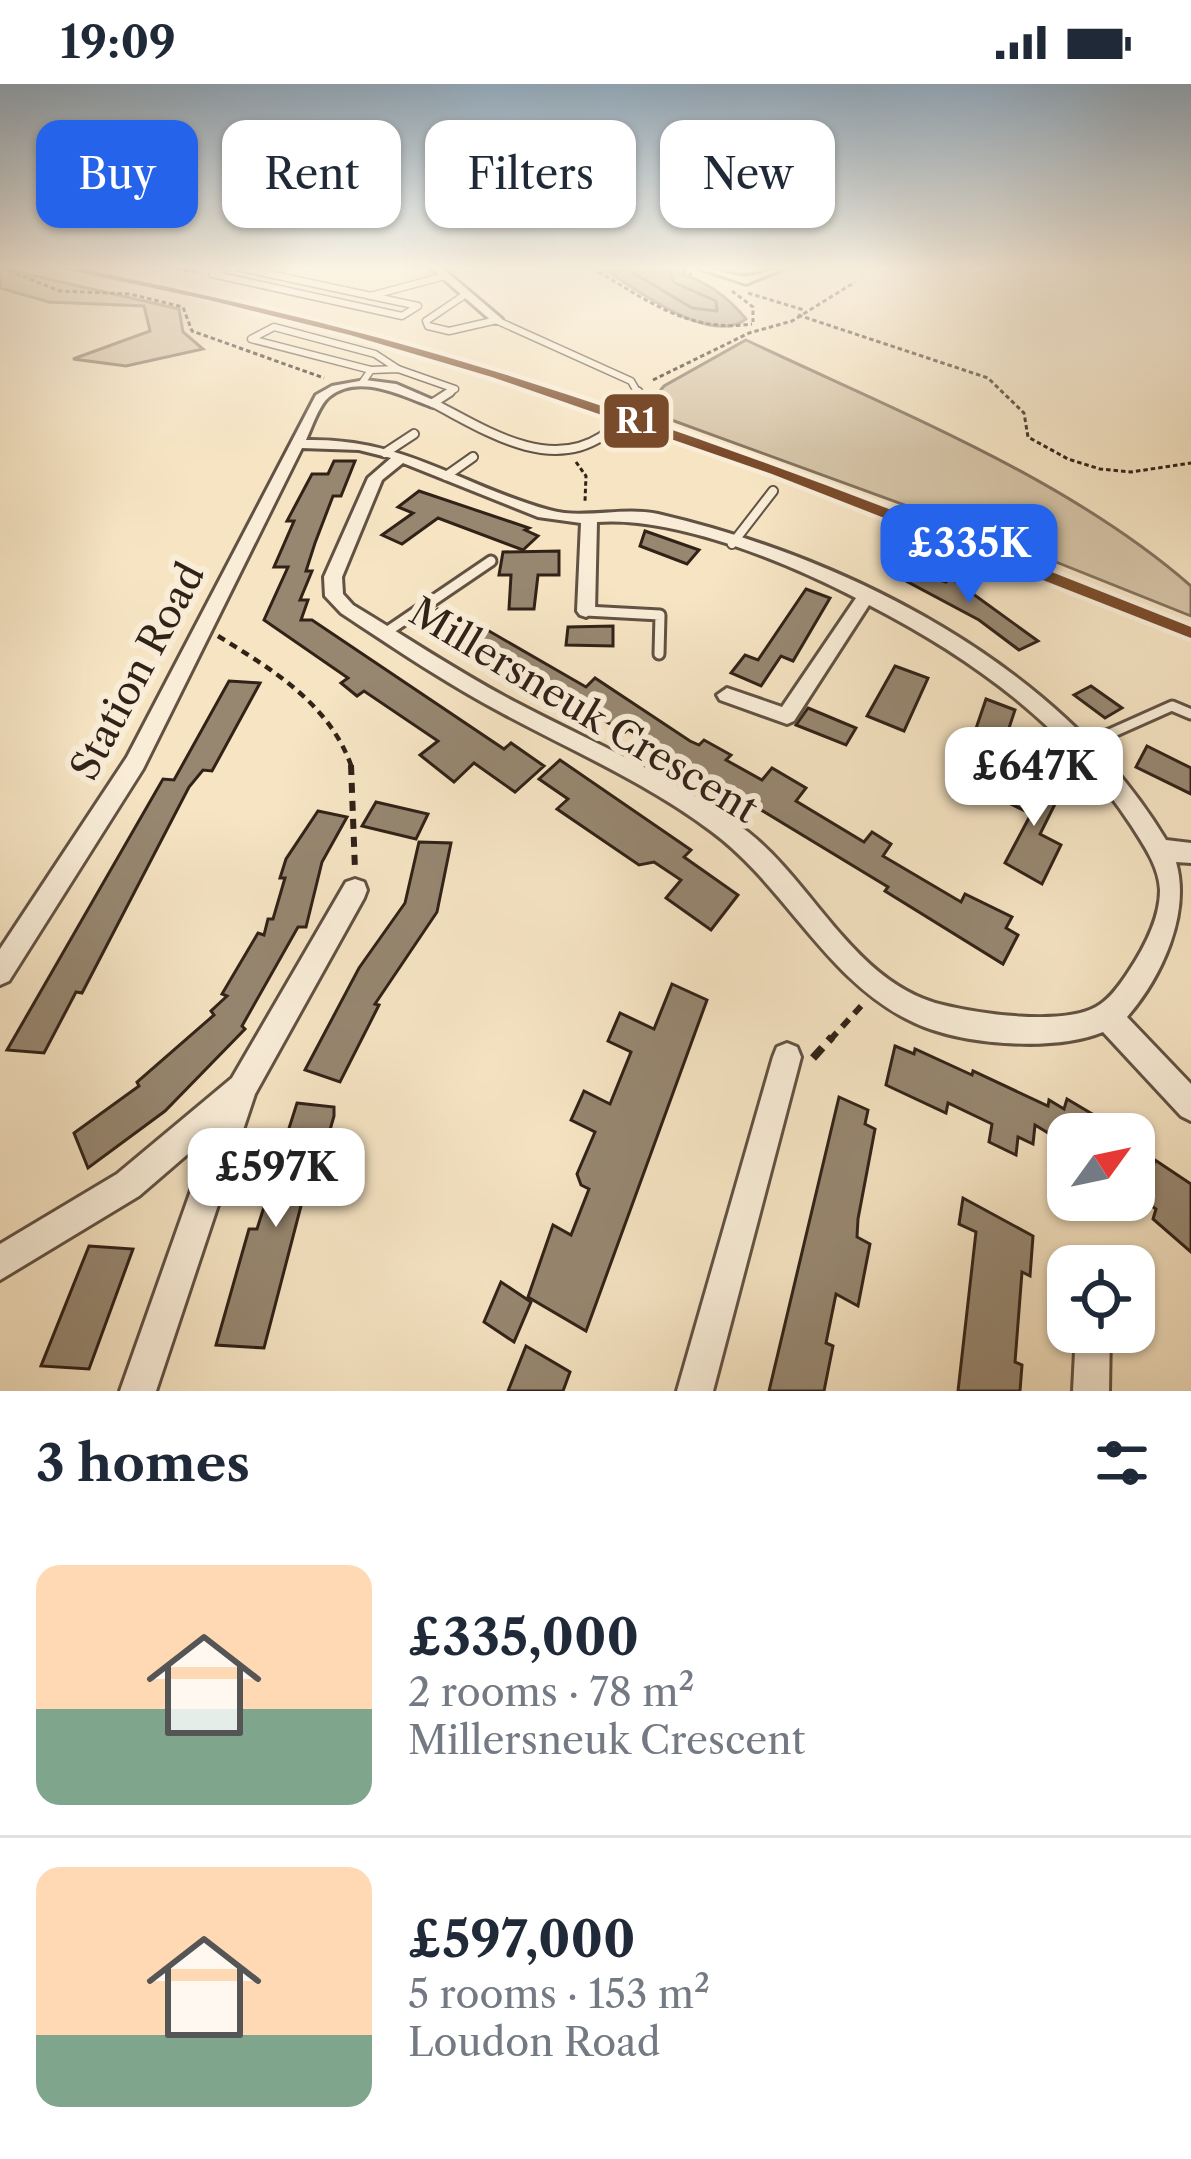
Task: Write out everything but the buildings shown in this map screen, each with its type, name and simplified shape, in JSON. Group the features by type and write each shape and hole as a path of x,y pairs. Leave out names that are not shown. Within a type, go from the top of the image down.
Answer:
{"street":[{"name":"Station Road","path":"0,972 135,763 322,395 367,376"},
{"path":"367,376 433,403"},
{"path":"295,444 346,444 392,456 550,516 590,518 624,512 732,544 867,594 1015,686 1080,747 1128,801 1172,883 1171,910 1147,964 1107,1016 1191,1106"},
{"name":"Millersneuk Crescent","path":"392,456 375,478 332,586 339,603 503,705 624,766 730,833 770,868 843,957 879,987 924,1013 995,1028 1083,1026 1107,1016"},
{"path":"586,611 590,518"},
{"path":"727,695 787,716 867,594"},
{"path":"1158,850 1191,853"},
{"path":"138,1391 242,1088 355,890"},
{"path":"695,1391 788,1057"},
{"path":"0,1263 128,1185 242,1088"},
{"path":"1091,1391 1093,1353"}],"lane":[{"path":"269,329 251,339 367,376 398,369"},
{"path":"285,329 375,354 398,369 455,389 433,403"},
{"path":"433,403 544,452 587,446 614,426 637,398 639,388 631,381 517,329"},
{"path":"392,456 414,434"},
{"path":"446,476 472,457"},
{"path":"732,544 773,491"},
{"path":"386,633 491,561"},
{"path":"586,611 660,615 659,654"},
{"path":"1080,747 1172,706 1191,714"}],"path":[{"path":"191,329 213,342 316,378 340,380"},
{"path":"700,329 734,329"},
{"path":"749,333 750,329"},
{"path":"653,380 760,329"},
{"path":"840,329 988,378 1024,413 1028,437 1066,458 1130,472 1166,462 1191,463"},
{"path":"567,450 586,476 590,518"},
{"path":"203,627 273,671 334,728 352,766 355,890"},
{"path":"788,1057 808,1064 879,987"}],"shaded area":[{"path":"182,329 203,349 126,366 73,359 150,331"},
{"path":"746,340 978,449 1090,512 1191,586 1191,616 1006,542 644,410 664,386"}],"transit line":[{"name":"R1","path":"337,329 636,421 1191,633"}]}
